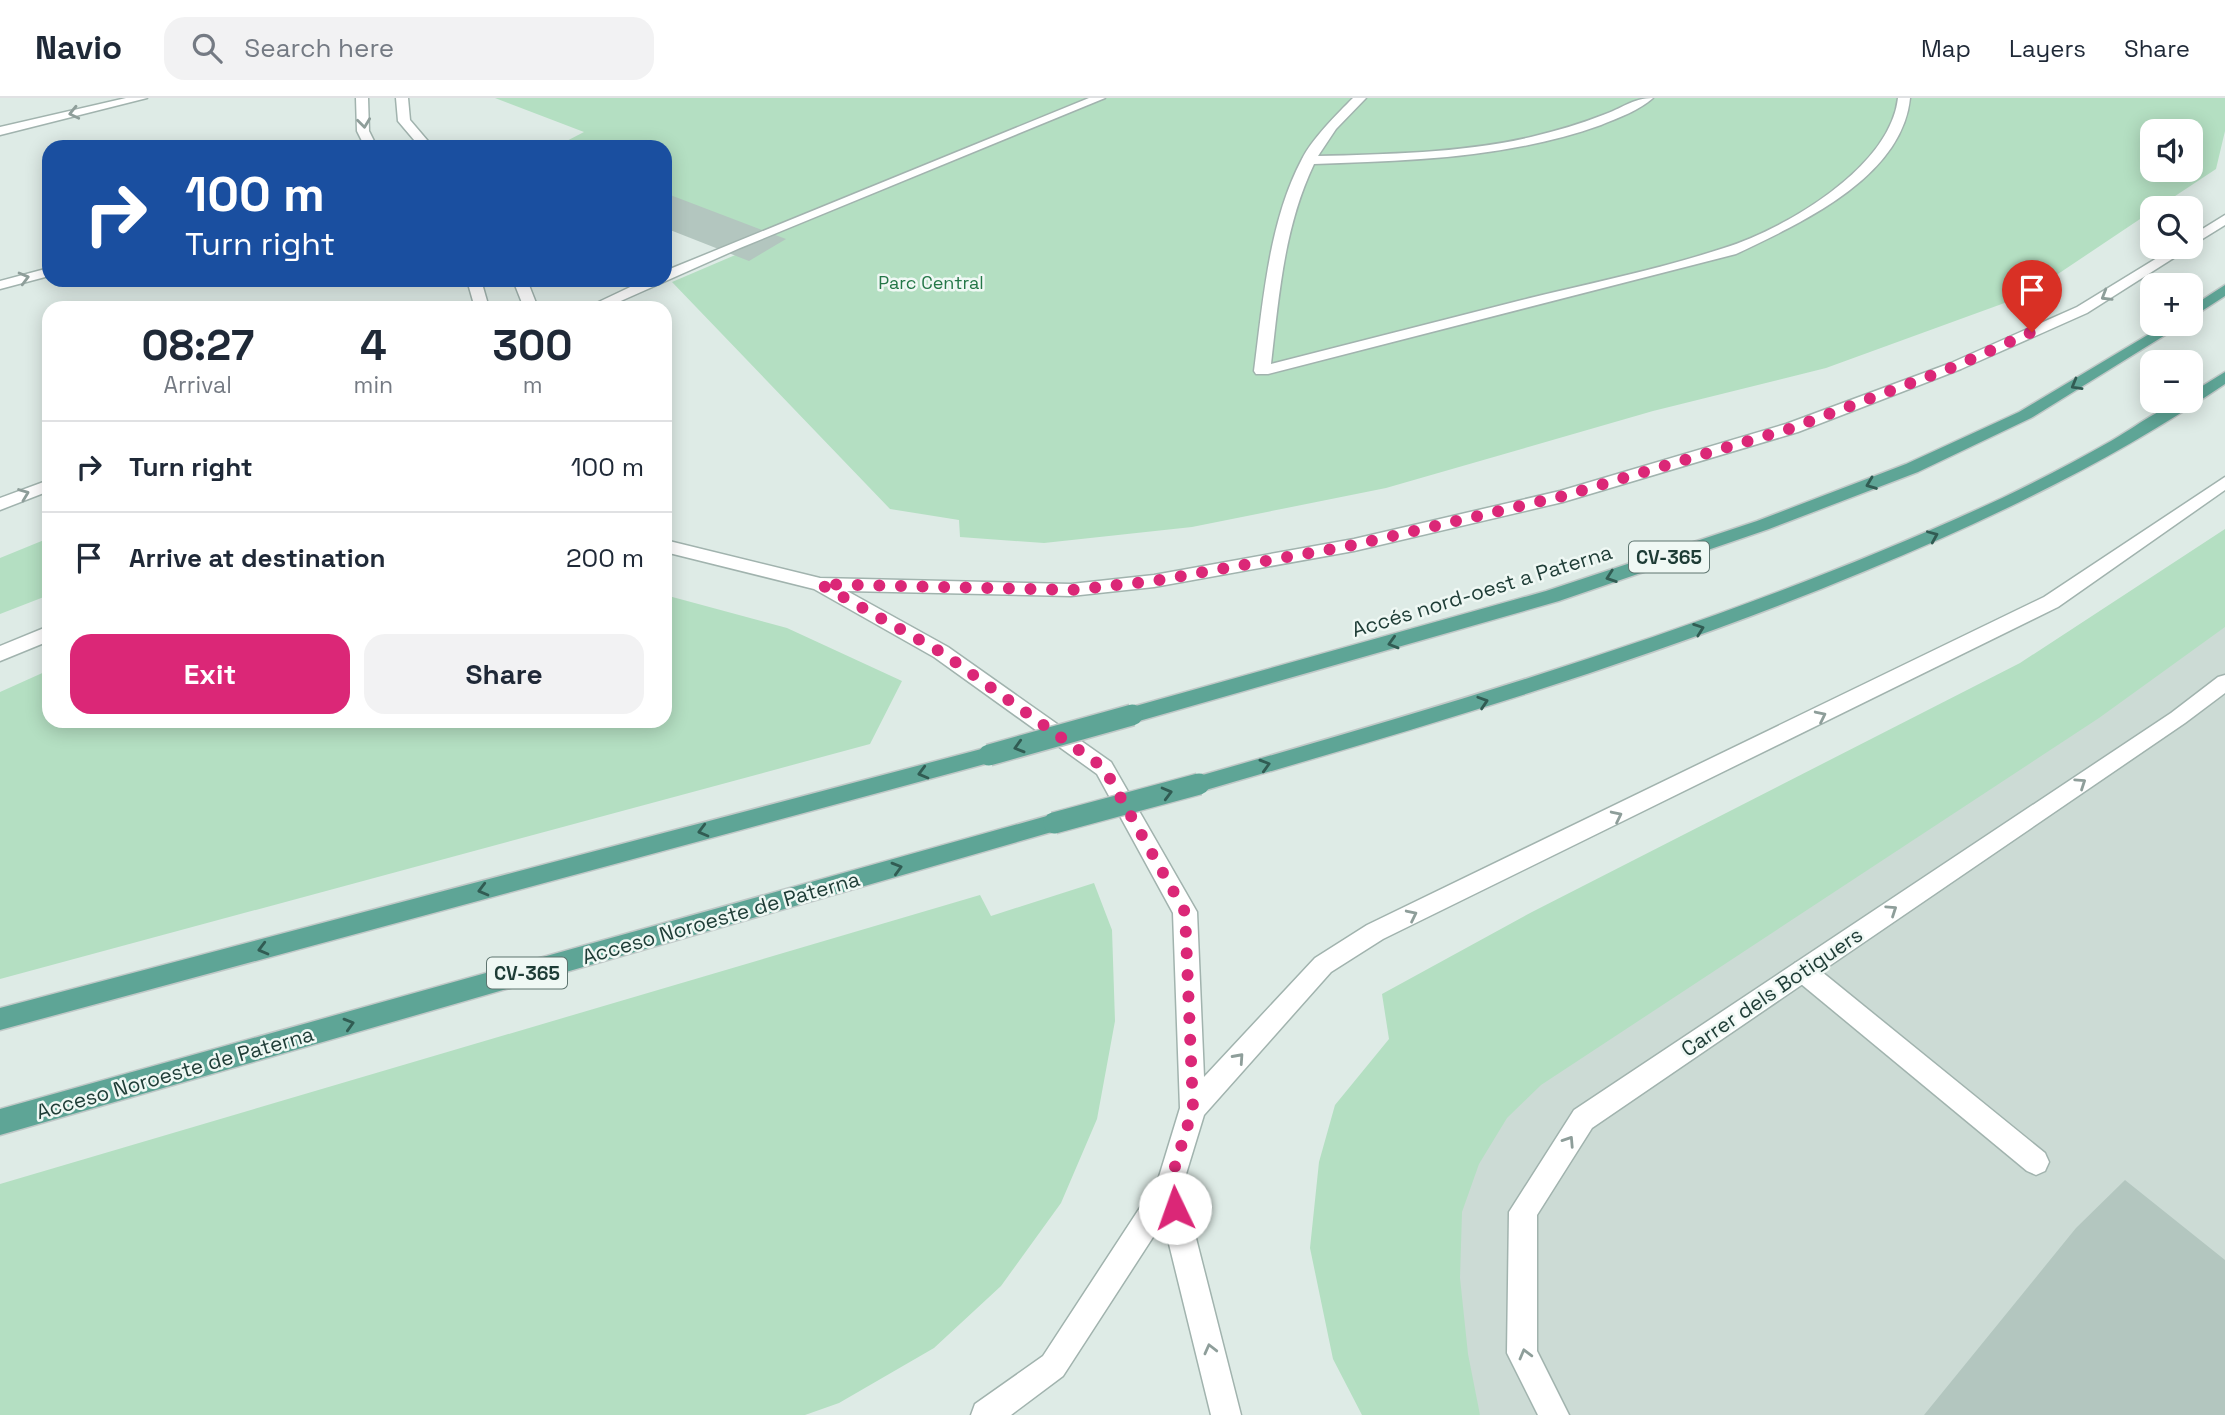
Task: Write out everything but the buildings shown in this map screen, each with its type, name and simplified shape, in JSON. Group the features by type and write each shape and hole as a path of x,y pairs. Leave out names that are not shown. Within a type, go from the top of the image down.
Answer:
{"main road":[{"path":"2203,305 2225,289"},
{"name":"Accés nord-oest a Paterna","path":"0,1019 989,755 1539,600 1763,525 1912,468 2025,415 2156,336"},
{"name":"CV-365","path":"2203,391 2225,377"},
{"name":"Acceso Noroeste de Paterna","path":"0,1122 1489,700 1660,644 1824,583 1953,528 2074,469 2168,413"}],"street":[{"path":"0,131 141,98"},
{"path":"362,98 363,131 368,140"},
{"path":"402,98 404,121 421,140"},
{"path":"672,273 714,253 1099,98"},
{"path":"1360,98 1329,131 1307,160 1284,218 1262,370 1731,251 1803,218 1855,181 1888,142 1904,98"},
{"path":"1307,160 1404,158 1505,145 1593,123 1647,98"},
{"path":"2203,234 2225,219"},
{"path":"672,544 820,584 1071,590 1154,581 1354,545 1563,496 1792,428 1956,366 2082,310 2165,259"},
{"path":"0,285 42,274"},
{"path":"612,301 643,287"},
{"path":"1193,1108 1323,965 1375,932 2051,602 2225,482"},
{"path":"0,504 42,488"},
{"path":"820,584 941,652 1104,768 1185,912 1193,1108 1169,1186 1053,1366 986,1415"},
{"path":"3,650 42,636"},
{"name":"Carrer dels Botiguers","path":"1553,1415 1522,1353 1522,1212 1583,1119 2178,718 2225,682"},
{"path":"1803,971 2036,1162"},
{"path":"1169,1186 1226,1415"}],"shaded area":[{"path":"2225,552 2225,1415 1480,1415 1344,1129"}],"green space":[{"name":"Parc Central","path":"495,98 2225,98 2225,131 2216,169 2203,178 2203,119 2140,119 2140,182 2196,182 2175,196 2140,196 2140,219 2046,282 2010,301 1826,368 1653,411 1386,488 1192,527 1044,543 960,537 959,520 890,509 672,282 747,250 672,220 672,140 569,140 584,132"},
{"path":"2225,529 2225,627 2099,718 1541,1085 1507,1118 1479,1164 1462,1212 1460,1278 1468,1354 1480,1415 1362,1415 1333,1359 1310,1248 1319,1162 1335,1105 1389,1039 1382,994 1532,912 2020,663"},
{"path":"42,541 42,598 0,614 0,558"},
{"path":"672,597 787,628 902,681 870,744 0,979 0,692 42,673 42,728 672,728"},
{"path":"1094,883 1112,930 1115,1021 1097,1119 1061,1203 1001,1286 934,1348 839,1403 805,1415 0,1415 0,1184 980,895 991,916"}],"route":[{"path":"1175,1208 1169,1186 1193,1108 1185,912 1104,768 941,652 820,584 1071,590 1154,581 1354,545 1563,496 1792,428 1956,366 2032,332"}]}
